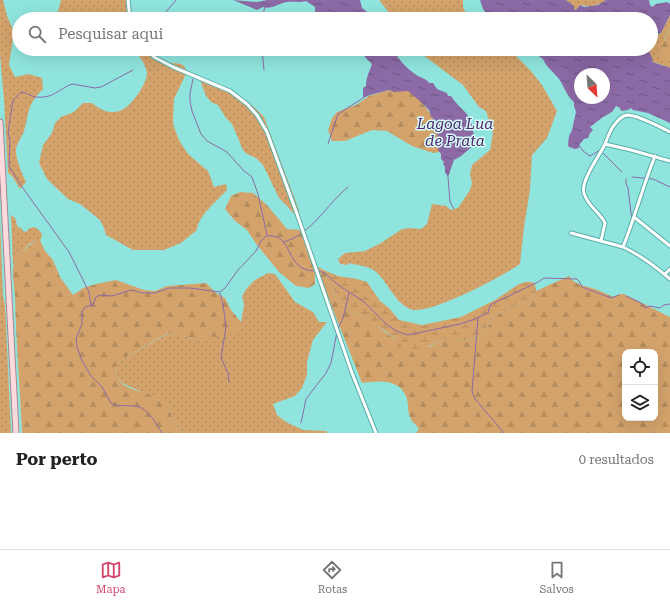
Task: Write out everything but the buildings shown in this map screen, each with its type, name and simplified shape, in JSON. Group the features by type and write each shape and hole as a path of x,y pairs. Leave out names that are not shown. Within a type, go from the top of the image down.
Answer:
{"main road":[{"path":"0,122 16,433"}],"street":[{"path":"128,0 129,12"},
{"path":"153,56 173,67 230,91 248,104 257,115 267,132 298,214 352,372 376,433"},
{"path":"601,241 605,223 587,200 583,190 586,180 605,144 609,131 615,123 623,116 627,115 636,117 670,132"},
{"path":"605,144 670,161"},
{"path":"623,247 655,156"},
{"path":"634,217 670,246"},
{"path":"571,233 623,247 638,254 670,279"},
{"path":"665,274 670,269"}],"green space":[{"path":"0,0 3,0 12,27 12,45 9,65 15,77 29,74 42,78 43,89 31,104 24,131 17,144 16,152 18,161 26,182 20,189 12,176 8,173 0,54"},
{"path":"61,0 128,0 128,12 58,12"},
{"path":"379,0 463,0 463,7 466,12 388,12"},
{"path":"566,0 606,0 594,6 579,6 576,10 574,9 574,6"},
{"path":"670,15 670,28 665,36 663,56 670,60 670,68 652,62 653,60 651,56 658,56 658,34 661,33"},
{"path":"670,28 670,60 660,56 658,51"},
{"path":"139,56 157,56 165,62 181,64 185,67 186,74 174,99 174,127 179,140 188,154 208,171 214,187 226,184 227,190 204,214 200,220 197,230 181,243 164,250 133,250 106,235 100,220 80,204 68,199 47,179 39,163 43,145 52,133 55,123 61,117 74,112 83,103 92,103 106,111 113,112 124,109 130,104 146,80 147,73"},
{"path":"424,56 516,56 542,85 557,111 547,138 532,155 530,190 520,264 499,277 448,301 419,310 410,309 404,306 395,297 375,271 349,263 348,265 340,264 338,259 345,253 365,251 381,243 402,229 421,229 427,224 432,204 446,206 451,210 458,208 470,190 472,183 470,174 472,165 490,150 493,133 486,111 479,107 463,85"},
{"path":"200,80 235,93 257,109 264,117 299,210 297,217 279,198 263,165 256,158 247,154 243,150 232,124 226,118 218,105 211,102 206,96"},
{"path":"389,90 408,91 418,98 425,106 433,117 432,121 439,137 439,152 433,153 412,146 387,131 372,130 345,141 332,141 328,130 332,118 337,112 356,105 369,96"},
{"path":"240,192 253,193 267,205 287,229 300,230 316,266 328,272 326,278 342,304 352,313 362,316 398,341 428,347 445,339 464,341 480,337 495,316 533,296 536,291 569,276 577,283 613,297 624,294 670,317 670,433 416,433 419,429 411,419 406,396 398,386 393,383 381,381 362,383 316,267 315,284 309,288 296,286 279,272 247,230 235,221 225,209 231,196"},
{"path":"11,215 15,218 18,228 20,227 26,232 30,228 35,227 41,232 42,237 40,240 28,246 13,265"},
{"path":"0,217 3,296 5,305 11,433 0,433"},
{"path":"37,240 40,240 45,251 53,260 60,277 73,295 83,288 116,280 144,290 155,291 167,286 206,283 216,293 225,298 231,310 241,322 237,332 213,338 196,339 168,333 124,358 115,367 117,376 122,384 162,399 169,405 172,418 183,433 22,433 13,267 21,253"},
{"path":"328,272 338,276 367,282 380,301 389,308 399,320 422,325 461,317 495,300 519,284 532,282 535,284 536,291 533,296 495,316 480,337 464,341 445,339 415,352 404,351 398,341 385,331 362,316 352,313 342,304 326,278"},
{"path":"268,273 275,274 295,302 313,312 319,322 327,322 313,340 307,362 307,375 302,388 295,396 273,404 277,415 286,422 303,430 327,431 327,433 183,433 172,418 169,405 122,383 117,376 115,367 124,358 169,333 196,339 241,322 244,305 242,296 255,280"}],"water":[{"path":"233,0 257,2 267,0 360,0 362,8 367,12 315,12 315,7 306,1 287,2 269,8 263,7 257,10"},
{"path":"480,0 566,0 574,6 574,9 576,10 580,5 584,7 598,5 606,0 649,0 652,7 656,4 667,2 669,4 670,2 670,15 661,33 658,34 658,12 486,12"},
{"name":"Lagoa Lua de Prata","path":"398,56 409,69 417,75 429,83 433,83 437,89 447,93 448,96 451,96 467,114 471,121 476,141 474,145 454,160 448,177 445,172 444,162 441,159 441,154 438,150 438,137 432,121 433,117 431,117 429,110 421,102 408,91 394,92 389,90 363,98 363,88 366,86 367,77 372,64 365,57"},
{"path":"538,56 651,56 653,60 652,62 670,68 670,123 648,113 633,110 631,108 621,111 620,108 616,106 612,112 590,127 593,130 588,138 584,139 579,145 579,148 575,149 569,147 569,136 576,112 574,104 610,104 610,68 574,68 574,102 567,94 559,79 543,59"}],"waterway":[{"path":"166,12 176,0"},
{"path":"264,12 265,6"},
{"path":"263,56 264,70"},
{"path":"91,306 89,292 69,252 20,184 9,166 10,141 8,132 13,100 21,92 36,97 47,97 72,84 95,88 101,87 133,70"},
{"path":"193,79 190,101 192,111 201,134 207,141 227,152 243,170 252,177 258,194 267,235"},
{"path":"328,144 338,114 363,98"},
{"path":"579,145 583,151 590,156 600,150 622,172"},
{"path":"448,177 450,202 454,209"},
{"path":"632,177 653,179 670,187"},
{"path":"626,179 632,221"},
{"path":"284,242 303,232 319,218 348,187"},
{"path":"162,433 150,415 142,409 138,407 111,403 102,387 91,376 82,361 76,339 82,324 82,311 85,307 93,305 96,297 100,295 112,296 131,290 143,293 155,293 169,288 190,288 220,292 256,251 261,241 266,236 275,236 281,240 286,245 293,259 298,265 305,269 315,271"},
{"path":"318,271 326,274 339,286 364,302 389,326 408,335 472,320 488,313 490,305 544,278 577,279 582,287 611,298 619,295"},
{"path":"220,293 226,327 221,358 228,373 229,382"},
{"path":"338,329 343,318 349,293"},
{"path":"626,296 641,303 645,308 650,306 660,308 664,305 670,304"},
{"path":"478,318 472,391 475,399 504,433"},
{"path":"301,423 306,399 326,373 331,363 337,332"}]}
